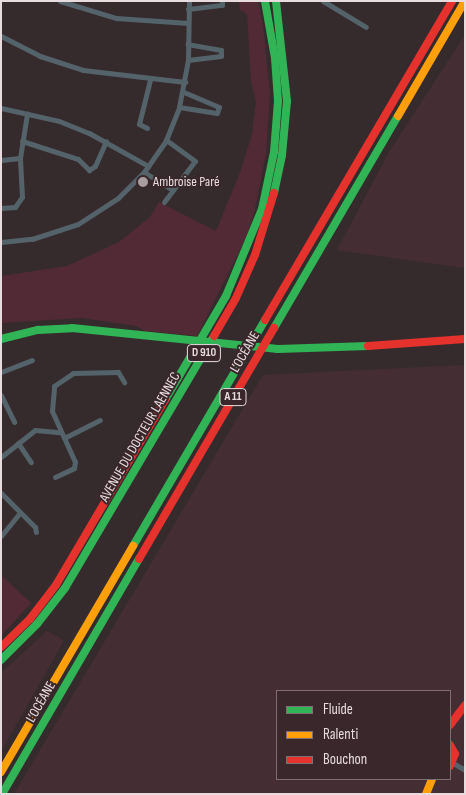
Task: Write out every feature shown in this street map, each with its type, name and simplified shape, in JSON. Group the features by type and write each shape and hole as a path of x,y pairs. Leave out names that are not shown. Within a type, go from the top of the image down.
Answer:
{"main road":[{"name":"AVENUE DU DOCTEUR LAENNEC","path":"1,647 30,619 56,585 226,296 246,253 262,209 274,152 278,101 275,58 265,1"},
{"name":"AVENUE DU DOCTEUR LAENNEC","path":"1,660 38,624 65,588 236,298 255,254 270,211 282,155 287,100 276,1"},
{"name":"L’OCÉANE","path":"1,772 452,1"},
{"name":"L’OCÉANE","path":"2,794 465,1"},
{"path":"1,339 38,330 72,328 278,349 347,349 465,339"},
{"path":"451,724 465,705"},
{"path":"451,747 455,754 452,764"},
{"path":"426,794 432,780"}],"street":[{"path":"60,1 116,18 188,23"},
{"path":"1,242 32,239 78,224 118,198 144,172 166,140 183,92 188,60 189,1"},
{"path":"188,9 222,5 222,1"},
{"path":"323,1 366,27"},
{"path":"1,36 61,64 150,80 185,82"},
{"path":"188,44 221,50 221,56 188,60"},
{"path":"146,128 139,124 150,80"},
{"path":"179,107 217,113 219,107 183,92"},
{"path":"1,108 59,122 106,141 148,166"},
{"path":"1,208 15,207 20,202 20,158 27,114"},
{"path":"164,202 195,161 166,140"},
{"path":"22,141 78,159 89,170 95,166 106,141"},
{"path":"1,160 20,158"},
{"path":"144,172 173,190"},
{"path":"1,372 32,360"},
{"path":"55,477 74,468 75,462 60,432 51,404 54,386 60,379 73,373 118,372 124,382"},
{"path":"1,395 4,406 14,422"},
{"path":"64,438 100,420"},
{"path":"1,457 34,430 60,432"},
{"path":"18,443 31,462"},
{"path":"1,493 19,514 35,527 36,532"},
{"path":"1,536 19,514"},
{"path":"452,764 465,770"}],"shaded area":[{"path":"239,1 258,1 263,24 270,94 266,154 254,214 245,240 197,336 145,331 136,326 82,318 1,323 1,276 67,266 119,242 150,217 159,202 216,231 241,170 252,134 256,102 251,81 247,14 240,10"},
{"path":"465,35 465,268 337,250 389,152"},
{"path":"465,365 465,794 14,794 263,375"},
{"path":"1,575 31,603 1,636"},
{"path":"47,631 64,640 1,752 1,673"}],"traffic: fast":[{"path":"165,400 226,296 262,209 274,152 278,101 275,58 265,1"},
{"path":"274,193 282,155 287,101 276,1"},
{"path":"274,328 398,116"},
{"path":"133,546 265,320"},
{"path":"1,339 38,330 72,328 278,349 368,346"},
{"path":"1,660 37,624 65,588 214,336"},
{"path":"2,794 139,559"}],"traffic: slow":[{"path":"398,116 465,1"},
{"path":"1,772 133,546"},
{"path":"426,794 432,780"}],"traffic: jam":[{"path":"265,320 452,1"},
{"path":"214,336 236,298 255,255 274,193"},
{"path":"139,559 274,328"},
{"path":"368,346 465,339"},
{"path":"1,647 30,619 56,585 165,400"},
{"path":"451,724 465,705"},
{"path":"451,747 455,754 451,764"}],"place":[{"name":"Ambroise Paré","path":"143,182"}]}
